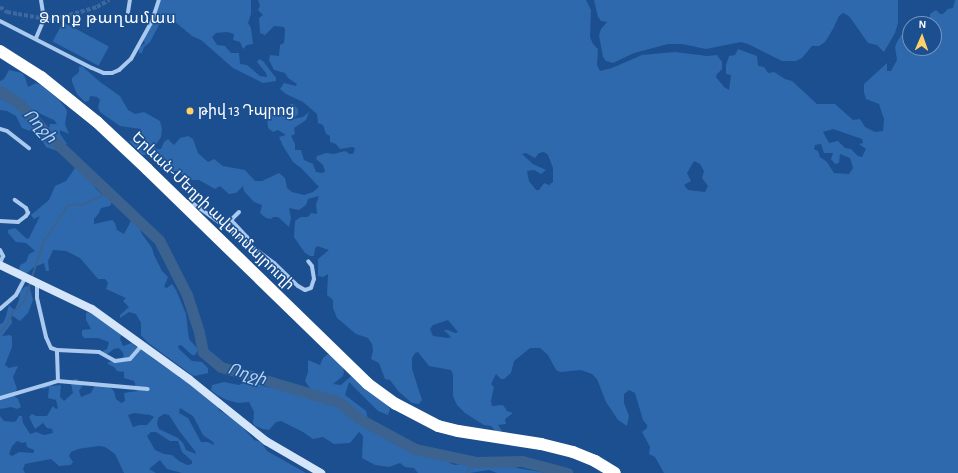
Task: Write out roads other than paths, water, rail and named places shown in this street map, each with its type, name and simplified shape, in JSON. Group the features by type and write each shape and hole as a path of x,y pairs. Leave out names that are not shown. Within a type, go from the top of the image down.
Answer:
{"highway":[{"name":"Երևան-Մեղրի ավտոմայրուղի","path":"0,51 41,76 128,151 358,374 396,404 438,426 458,431 541,444 573,452 595,461 615,473"}],"street":[{"path":"36,38 44,19 41,0"},
{"path":"128,12 130,0"},
{"path":"0,21 36,38 92,68 104,73 112,73 119,70 131,59 152,21 159,0"},
{"path":"0,129 7,131 29,148"},
{"path":"0,222 18,222 26,216 28,211 16,200"},
{"path":"182,202 190,202 274,263 298,286 305,290 311,288 314,279 312,266 308,261"},
{"path":"239,212 231,220 247,237 250,242 249,245"},
{"path":"0,250 3,256 0,264 37,284 60,292 92,309 189,379 266,441 321,473"},
{"path":"0,309 16,295 25,278"},
{"path":"37,284 37,298 46,337 51,348 57,350 99,352 115,360 130,359 142,345"},
{"path":"57,350 58,381"},
{"path":"0,398 58,381 148,389"}],"waterway":[{"name":"Ողջի","path":"0,91 21,105 49,136 159,240 187,295 199,332 203,352 221,367 339,402 360,419 415,449 476,462 522,461 567,473"},
{"path":"32,277 44,241 68,205 84,204 108,193"},
{"path":"0,332 8,323 12,313 24,302 31,281"},
{"path":"467,473 471,465 476,462"}],"tunnel":[{"path":"0,7 7,12 52,20 97,7 109,0"}],"place":[{"name":"թիվ 13 Դպրոց","path":"190,111"}],"district":[{"name":"Ձորք թաղամաս","path":"108,18"}]}
